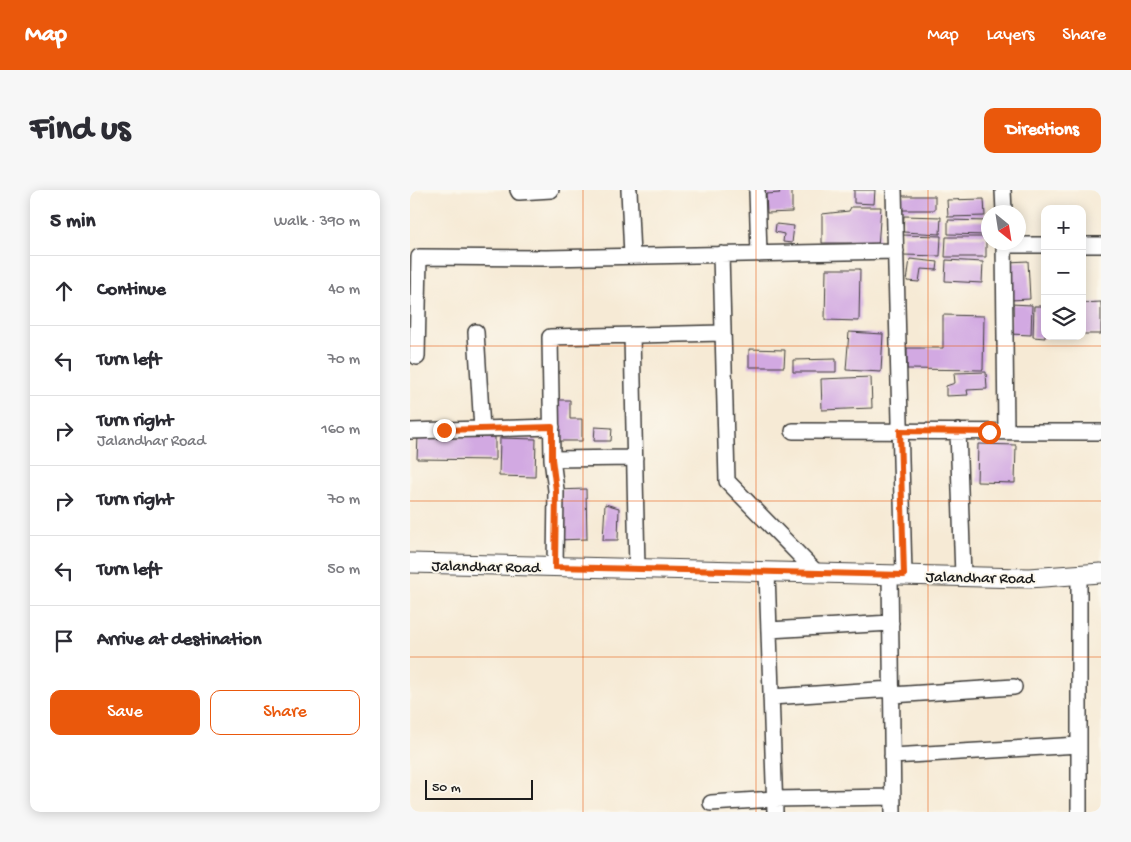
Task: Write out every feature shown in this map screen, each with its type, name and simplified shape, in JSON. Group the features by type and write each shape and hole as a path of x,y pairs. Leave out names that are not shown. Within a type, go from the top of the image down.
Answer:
{"main road":[{"name":"Jalandhar Road","path":"410,564 1029,578 1101,573"}],"street":[{"path":"518,190 519,192 551,190"},
{"path":"629,190 632,256"},
{"path":"757,190 759,254"},
{"path":"711,803 893,805 891,623 897,575 900,431 894,190"},
{"path":"1003,190 1004,205"},
{"path":"1026,245 1041,245"},
{"path":"1086,245 1101,246"},
{"path":"1004,250 1006,432"},
{"path":"417,357 418,257 632,256 896,251"},
{"path":"721,254 727,481 817,573"},
{"path":"476,332 482,429"},
{"path":"555,567 556,490 552,459 550,337 723,333"},
{"path":"632,335 637,569"},
{"path":"410,431 552,427"},
{"path":"793,430 1101,432"},
{"path":"958,431 964,576"},
{"path":"552,459 634,458"},
{"path":"767,572 775,805"},
{"path":"1079,575 1079,812"},
{"path":"769,630 891,623"},
{"path":"771,697 1014,687"},
{"path":"892,756 1079,745"}],"building":[{"path":"778,190 792,190 792,212 767,213 766,194 780,193"},
{"path":"854,190 875,190 874,204 854,203"},
{"path":"901,196 935,196 935,210 901,210"},
{"path":"984,199 984,205 981,205 981,216 948,217 947,200"},
{"path":"851,207 881,207 878,247 852,249 852,243 822,243 822,214 849,211"},
{"path":"904,216 941,217 940,234 903,232"},
{"path":"948,220 981,221 981,235 948,234"},
{"path":"776,224 794,226 792,243 783,242 784,234 775,232"},
{"path":"903,235 941,236 940,256 903,255"},
{"path":"946,237 981,237 981,250 986,250 986,257 945,257"},
{"path":"910,259 938,262 937,270 921,269 919,282 907,281"},
{"path":"946,260 983,262 982,283 945,281"},
{"path":"1028,261 1030,299 1010,300 1008,262"},
{"path":"826,269 860,269 859,321 825,320"},
{"path":"1101,302 1101,334 1086,334 1086,303"},
{"path":"1011,304 1032,305 1031,335 1010,334"},
{"path":"1034,306 1041,306 1041,338 1033,337"},
{"path":"943,315 984,316 983,370 907,369 907,348 943,348"},
{"path":"849,332 883,334 881,372 846,370"},
{"path":"749,349 785,350 784,367 749,367"},
{"path":"836,359 836,372 793,372 793,360"},
{"path":"986,372 987,389 967,390 968,395 946,396 946,386 955,383 954,373"},
{"path":"871,377 872,408 822,410 821,379"},
{"path":"556,400 570,400 570,419 582,419 582,441 556,441"},
{"path":"595,427 612,428 611,441 594,441"},
{"path":"418,436 495,437 495,460 417,459"},
{"path":"500,438 536,439 535,477 499,476"},
{"path":"978,444 1016,445 1015,483 977,482"},
{"path":"586,489 587,539 557,540 556,490"},
{"path":"605,504 619,508 618,540 603,540"}],"route":[{"path":"444,430 552,427 552,459 556,490 555,567 904,575 900,431 989,432"}]}
